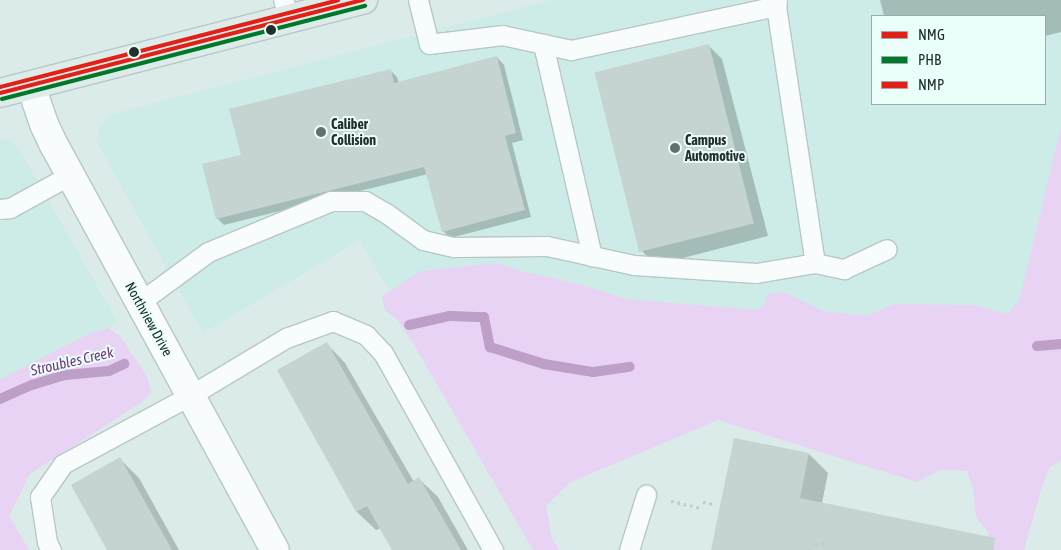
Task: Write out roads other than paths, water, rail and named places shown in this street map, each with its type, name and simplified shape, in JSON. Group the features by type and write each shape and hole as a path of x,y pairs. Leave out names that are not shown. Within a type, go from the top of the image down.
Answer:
{"main road":[{"path":"0,94 286,9 363,0"}],"street":[{"name":"Northview Drive","path":"31,86 44,124 70,175 275,550"}],"lane":[{"path":"418,0 429,44 502,35 571,50 777,3 816,263"},
{"path":"543,44 592,256"},
{"path":"0,209 10,208 70,175"},
{"path":"140,302 208,252 331,201 365,201 386,213 422,240 454,247 547,246 634,265 756,273 816,263 844,269 887,249"},
{"path":"51,550 47,542 40,497 63,464 190,395 286,338 333,321 366,335 383,353 493,550"},
{"path":"629,550 646,495"}],"waterway":[{"name":"Stroubles Creek","path":"409,325 450,316 484,317 490,347 544,364 593,372 630,367"},
{"name":"Stroubles Creek","path":"1037,346 1061,344"},
{"name":"Stroubles Creek","path":"0,399 32,385 65,375 109,371 124,364"}],"place":[{"name":"Caliber Collision","path":"321,132"},
{"name":"Campus Automotive","path":"675,148"}]}
